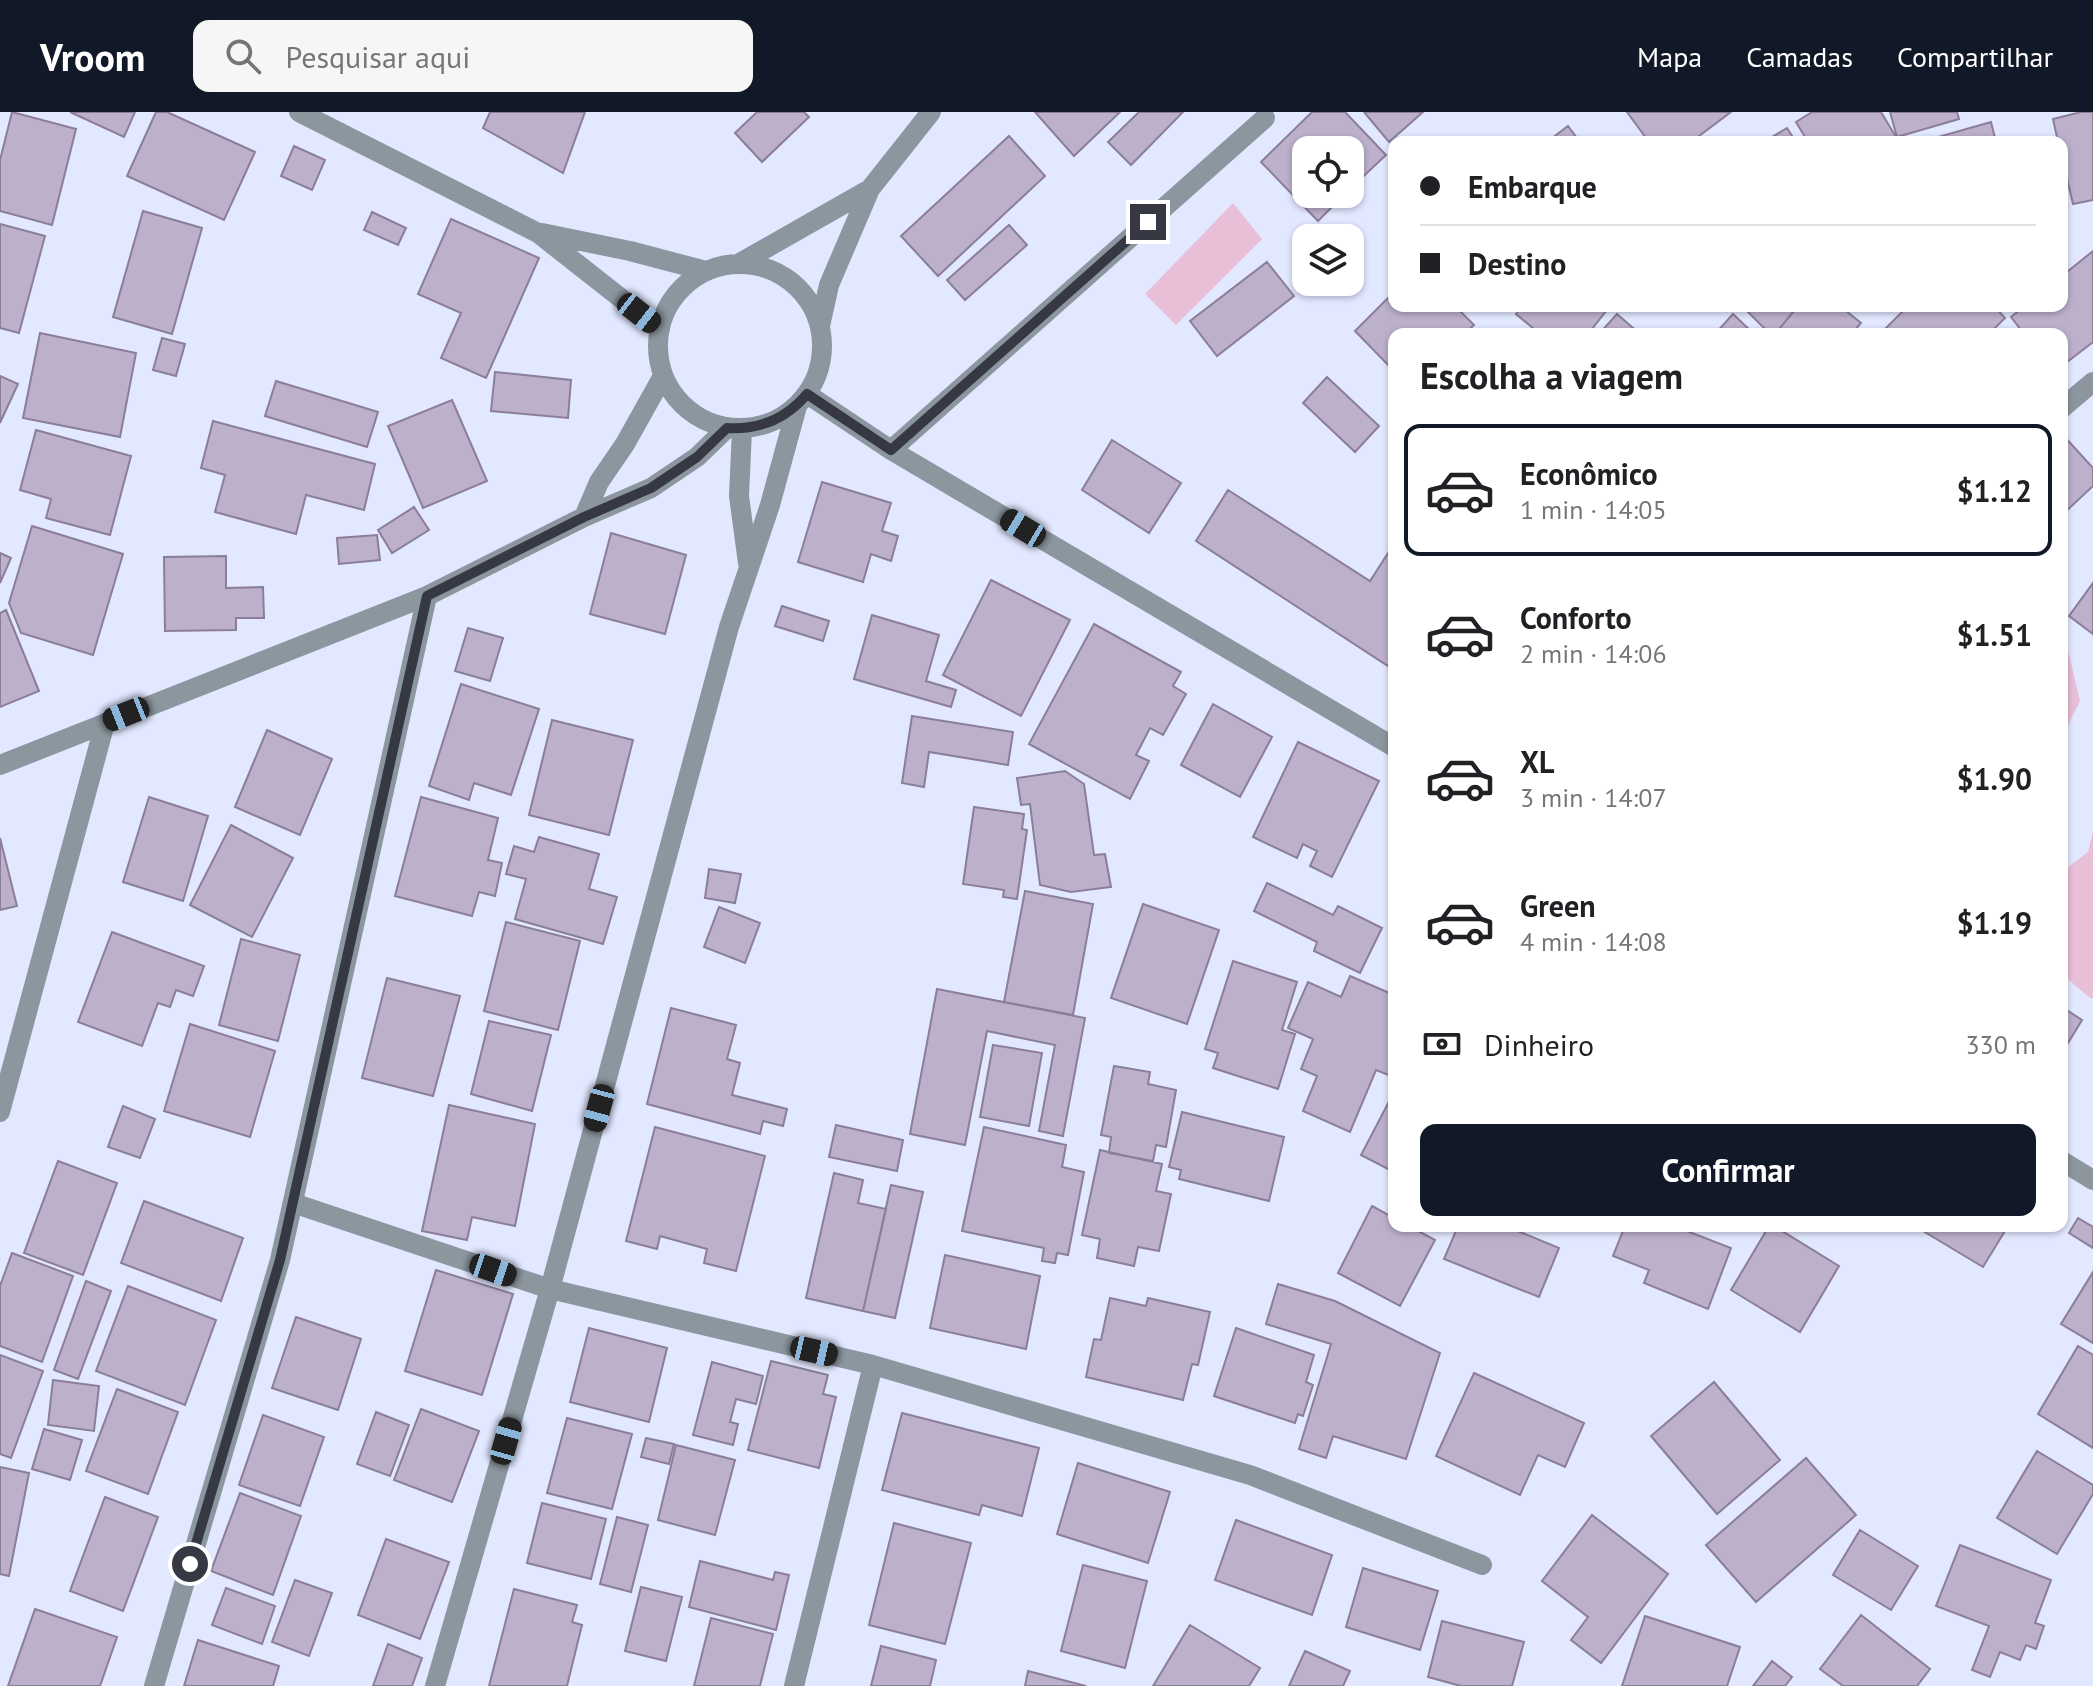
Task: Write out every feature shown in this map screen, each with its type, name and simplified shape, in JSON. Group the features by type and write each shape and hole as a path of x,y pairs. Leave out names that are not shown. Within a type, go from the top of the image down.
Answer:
{"street":[{"path":"300,112 538,233 660,329"},
{"path":"435,1686 550,1289 729,627 802,400 821,361 820,326 829,285 870,189 930,112"},
{"path":"891,450 1265,118"},
{"path":"740,263 870,189"},
{"path":"538,233 630,251 706,271"},
{"path":"735,428 695,415 682,404 663,376 658,345 660,329 665,310 675,294 689,281 723,264 762,266 782,274 799,289 812,306 820,326"},
{"path":"584,517 599,482 625,444 663,376"},
{"path":"2068,403 2093,382"},
{"path":"802,400 1388,743"},
{"path":"0,765 427,596 584,517 651,488 735,428 781,418 802,400"},
{"path":"735,428 748,567"},
{"path":"154,1686 280,1260 427,596"},
{"path":"0,1112 105,723"},
{"path":"2068,1165 2093,1180"},
{"path":"293,1203 550,1289 873,1365 1250,1475 1482,1565"},
{"path":"794,1686 873,1365"}],"shaded area":[{"path":"1233,203 1262,239 1176,325 1145,294"},
{"path":"2068,650 2080,701 2068,725"},
{"path":"2093,831 2093,998 2068,979 2068,867 2088,852"}],"building":[{"path":"12,112 76,129 52,225 0,211 0,160"},
{"path":"70,112 135,112 124,137"},
{"path":"156,112 167,112 255,152 224,220 127,176"},
{"path":"490,112 585,112 563,173 483,128"},
{"path":"757,112 804,112 809,117 762,162 735,133"},
{"path":"1035,112 1120,112 1074,156"},
{"path":"1139,112 1183,112 1131,165 1108,142"},
{"path":"1312,112 1345,112 1386,155 1364,176 1364,136 1292,136 1292,194 1261,162"},
{"path":"1364,112 1423,112 1396,136 1388,136 1388,141"},
{"path":"1627,112 1731,112 1699,136 1645,136"},
{"path":"1812,112 1881,112 1895,136 1804,136 1796,122"},
{"path":"1890,112 1957,112 1959,119 1897,136"},
{"path":"2093,112 2093,200 2073,204 2068,183 2068,136 2057,136 2053,119"},
{"path":"1991,122 1994,136 1942,136"},
{"path":"1568,126 1576,136 1555,136"},
{"path":"1787,128 1792,136 1774,136"},
{"path":"1009,136 1045,176 938,276 901,236"},
{"path":"294,146 325,160 312,190 281,176"},
{"path":"1305,208 1331,208 1318,221"},
{"path":"143,211 202,228 172,334 113,317"},
{"path":"372,212 406,228 398,245 364,230"},
{"path":"451,219 539,258 486,378 441,358 461,313 418,294"},
{"path":"0,224 45,236 19,333 0,328"},
{"path":"1009,225 1027,245 965,300 947,280"},
{"path":"2093,251 2093,342 2068,361 2068,328 2019,328 2011,317 2017,312 2068,312 2068,271"},
{"path":"1267,262 1294,296 1217,356 1190,321"},
{"path":"1388,298 1388,312 1461,312 1474,325 1471,328 1388,328 1388,365 1355,331"},
{"path":"1605,312 1593,328 1533,328 1516,314"},
{"path":"1748,312 1793,312 1780,328 1764,328"},
{"path":"1793,312 1847,312 1861,323 1857,328 1780,328"},
{"path":"1902,312 2000,312 2005,318 1995,328 1886,328"},
{"path":"1617,314 1633,328 1604,328"},
{"path":"1733,314 1748,328 1720,328"},
{"path":"40,333 136,353 120,437 23,418"},
{"path":"162,338 185,344 176,376 153,370"},
{"path":"495,372 571,380 568,418 491,411"},
{"path":"0,376 18,384 0,423"},
{"path":"1327,377 1379,426 1355,452 1303,403"},
{"path":"276,381 378,412 367,447 265,416"},
{"path":"452,400 487,481 423,508 388,426"},
{"path":"213,421 375,464 364,510 306,495 296,534 215,512 225,475 201,468"},
{"path":"36,430 131,456 110,535 46,518 51,499 20,490"},
{"path":"1112,440 1181,483 1149,533 1082,490"},
{"path":"2068,441 2093,468 2093,486 2068,509"},
{"path":"822,482 891,503 882,531 898,536 891,561 871,554 863,582 798,562"},
{"path":"1228,490 1370,581 1388,553 1388,666 1196,541"},
{"path":"414,507 429,530 392,553 378,530"},
{"path":"32,526 123,554 93,655 21,633 9,603"},
{"path":"611,533 686,555 665,634 590,614"},
{"path":"377,535 380,560 339,564 337,538"},
{"path":"0,553 11,558 0,583"},
{"path":"226,556 226,588 263,587 264,618 236,618 236,630 165,631 164,557"},
{"path":"991,580 1070,620 1021,716 943,675"},
{"path":"2093,583 2093,634 2069,616"},
{"path":"782,606 829,621 823,641 775,626"},
{"path":"6,610 39,691 0,707 0,613"},
{"path":"872,615 939,635 926,681 956,690 951,707 854,679"},
{"path":"1094,624 1181,672 1173,686 1186,694 1163,735 1150,728 1136,755 1149,761 1130,799 1029,744"},
{"path":"468,628 503,638 490,681 455,671"},
{"path":"461,684 539,709 511,795 474,783 469,800 429,786"},
{"path":"1213,704 1272,737 1240,797 1181,765"},
{"path":"912,716 1013,732 1008,765 929,752 924,787 902,783"},
{"path":"552,720 633,740 609,835 529,815"},
{"path":"267,730 332,759 300,835 235,807"},
{"path":"1298,742 1379,781 1332,877 1310,866 1317,851 1303,844 1297,858 1253,837"},
{"path":"1065,771 1084,784 1094,855 1105,854 1111,887 1071,892 1040,885 1030,804 1021,805 1017,778"},
{"path":"149,797 208,816 183,901 123,882"},
{"path":"421,797 498,818 488,860 502,863 495,896 479,892 472,916 395,896"},
{"path":"974,807 1024,814 1022,829 1027,830 1017,899 1003,897 1004,890 963,884"},
{"path":"231,825 293,858 252,937 190,905"},
{"path":"539,837 599,854 589,889 617,897 603,944 515,919 526,879 506,874 514,846 534,852"},
{"path":"0,838 17,906 0,910"},
{"path":"709,869 741,874 735,903 705,898"},
{"path":"1267,883 1333,915 1338,906 1382,928 1360,973 1314,951 1317,942 1254,911"},
{"path":"1025,891 1093,904 1073,1015 1004,1002"},
{"path":"1143,904 1219,930 1187,1024 1111,998"},
{"path":"719,907 760,923 745,963 704,947"},
{"path":"506,922 580,941 558,1030 484,1011"},
{"path":"112,932 204,966 193,996 176,990 170,1007 158,1003 142,1046 78,1022"},
{"path":"241,939 300,955 278,1041 219,1025"},
{"path":"1233,961 1297,982 1282,1030 1295,1034 1278,1089 1213,1068 1218,1053 1205,1049"},
{"path":"1350,976 1388,992 1388,1075 1376,1070 1350,1132 1303,1111 1317,1076 1301,1069 1313,1039 1288,1028 1308,982 1341,997"},
{"path":"387,978 460,996 433,1096 362,1078"},
{"path":"937,989 1085,1018 1063,1136 1039,1131 1055,1045 987,1031 965,1145 910,1134"},
{"path":"671,1008 736,1025 727,1059 740,1063 732,1095 787,1109 783,1126 763,1121 760,1134 647,1104"},
{"path":"2068,1011 2082,1020 2068,1043"},
{"path":"489,1021 551,1035 532,1111 471,1094"},
{"path":"190,1024 275,1051 250,1137 164,1111"},
{"path":"993,1045 1042,1053 1029,1126 980,1117"},
{"path":"1114,1066 1150,1072 1148,1084 1176,1090 1166,1147 1156,1145 1153,1161 1109,1153 1111,1137 1101,1135"},
{"path":"1388,1103 1388,1169 1361,1155"},
{"path":"449,1105 535,1124 515,1226 472,1217 467,1240 422,1231"},
{"path":"123,1106 155,1119 140,1158 108,1147"},
{"path":"1182,1112 1284,1137 1269,1201 1179,1179 1181,1170 1169,1167"},
{"path":"836,1125 903,1140 897,1171 829,1157"},
{"path":"655,1127 765,1156 736,1271 704,1263 707,1249 660,1236 657,1249 626,1241"},
{"path":"984,1127 1066,1145 1062,1167 1084,1172 1068,1255 1057,1253 1055,1263 1042,1261 1044,1248 962,1231"},
{"path":"1100,1150 1162,1164 1156,1191 1171,1194 1159,1251 1138,1247 1134,1266 1097,1258 1100,1239 1082,1235"},
{"path":"58,1161 117,1183 83,1275 24,1253"},
{"path":"834,1173 863,1180 858,1203 886,1209 863,1311 806,1298"},
{"path":"891,1185 923,1192 895,1318 863,1311"},
{"path":"144,1201 243,1238 221,1301 121,1263"},
{"path":"1372,1206 1388,1215 1388,1232 1420,1232 1435,1240 1400,1306 1338,1273"},
{"path":"2078,1218 2093,1227 2093,1248 2069,1233"},
{"path":"1455,1232 1520,1232 1559,1248 1539,1297 1444,1259"},
{"path":"1623,1232 1690,1232 1731,1248 1708,1309 1644,1283 1649,1270 1613,1256"},
{"path":"1765,1232 1784,1232 1839,1266 1800,1332 1731,1290"},
{"path":"1925,1232 2004,1232 1983,1267"},
{"path":"12,1253 73,1276 42,1362 0,1346 0,1286"},
{"path":"945,1255 1040,1276 1026,1349 930,1328"},
{"path":"436,1270 513,1294 482,1395 405,1371"},
{"path":"2093,1272 2093,1343 2061,1324"},
{"path":"86,1281 111,1291 78,1379 54,1370"},
{"path":"1278,1284 1335,1301 1440,1353 1406,1459 1333,1436 1326,1458 1299,1449 1331,1344 1266,1324"},
{"path":"128,1286 216,1320 185,1405 96,1371"},
{"path":"1110,1298 1146,1306 1148,1298 1210,1312 1198,1365 1192,1364 1183,1400 1086,1377 1094,1339 1101,1340"},
{"path":"296,1317 361,1339 338,1410 272,1388"},
{"path":"589,1328 667,1348 649,1422 570,1402"},
{"path":"1236,1328 1314,1355 1306,1382 1313,1385 1303,1416 1298,1414 1295,1423 1214,1396"},
{"path":"2078,1346 2093,1355 2093,1448 2038,1414"},
{"path":"0,1355 43,1371 11,1458 0,1454"},
{"path":"771,1361 828,1375 823,1394 836,1397 819,1468 748,1450"},
{"path":"712,1362 763,1376 756,1404 736,1399 730,1422 738,1424 733,1445 693,1435"},
{"path":"1474,1373 1584,1423 1565,1467 1538,1455 1520,1495 1436,1456"},
{"path":"53,1380 99,1386 94,1431 48,1425"},
{"path":"1714,1382 1780,1460 1717,1514 1651,1436"},
{"path":"117,1389 178,1412 148,1494 86,1471"},
{"path":"421,1409 479,1431 452,1502 394,1480"},
{"path":"376,1412 409,1425 390,1476 357,1464"},
{"path":"902,1413 1039,1448 1022,1516 982,1505 979,1515 882,1490"},
{"path":"263,1415 324,1437 300,1506 239,1485"},
{"path":"567,1418 632,1434 612,1509 547,1493"},
{"path":"44,1429 82,1440 70,1480 32,1469"},
{"path":"646,1438 674,1444 669,1464 641,1457"},
{"path":"676,1445 735,1460 715,1535 658,1520"},
{"path":"2037,1451 2093,1485 2093,1494 2057,1554 1997,1518"},
{"path":"1806,1458 1856,1515 1756,1602 1706,1545"},
{"path":"1078,1463 1170,1492 1148,1563 1057,1534"},
{"path":"0,1467 29,1473 9,1576 0,1574"},
{"path":"240,1493 301,1516 273,1595 211,1571"},
{"path":"105,1497 158,1517 123,1611 70,1591"},
{"path":"542,1503 606,1519 591,1579 527,1563"},
{"path":"1592,1515 1668,1574 1601,1663 1571,1640 1588,1617 1542,1581"},
{"path":"617,1517 648,1525 631,1592 600,1584"},
{"path":"1236,1520 1332,1555 1312,1615 1215,1580"},
{"path":"894,1523 971,1543 945,1644 869,1625"},
{"path":"1860,1530 1918,1566 1891,1610 1833,1575"},
{"path":"386,1539 449,1562 420,1639 358,1615"},
{"path":"1960,1545 2051,1580 2035,1623 2044,1626 2036,1649 2026,1645 2020,1660 2000,1652 1990,1677 1972,1670 1989,1626 1936,1606"},
{"path":"700,1561 773,1580 775,1572 789,1575 776,1630 689,1607"},
{"path":"1083,1565 1147,1581 1125,1668 1061,1651"},
{"path":"1363,1568 1438,1591 1420,1650 1346,1627"},
{"path":"295,1580 332,1593 309,1656 272,1642"},
{"path":"641,1587 682,1597 666,1661 625,1651"},
{"path":"226,1588 275,1606 262,1644 212,1625"},
{"path":"514,1589 577,1605 572,1622 582,1625 567,1686 489,1686"},
{"path":"35,1609 117,1637 100,1686 8,1686"},
{"path":"1861,1615 1930,1669 1917,1686 1843,1686 1820,1669"},
{"path":"1645,1616 1740,1647 1727,1686 1622,1686"},
{"path":"711,1618 773,1634 760,1686 694,1686"},
{"path":"1442,1621 1524,1642 1512,1686 1461,1686 1428,1677"},
{"path":"1190,1625 1260,1668 1249,1686 1153,1686"},
{"path":"198,1640 279,1666 273,1686 184,1686"},
{"path":"388,1644 422,1658 412,1686 373,1686"},
{"path":"881,1646 936,1660 930,1686 871,1686"},
{"path":"1305,1651 1350,1671 1343,1686 1289,1686"},
{"path":"1772,1661 1792,1677 1785,1686 1753,1686"},
{"path":"1028,1671 1086,1686 1025,1686"}],"route":[{"path":"190,1564 280,1260 427,596 584,517 651,488 697,457 727,428 742,429 781,418 807,394 891,450 1148,222"}]}
